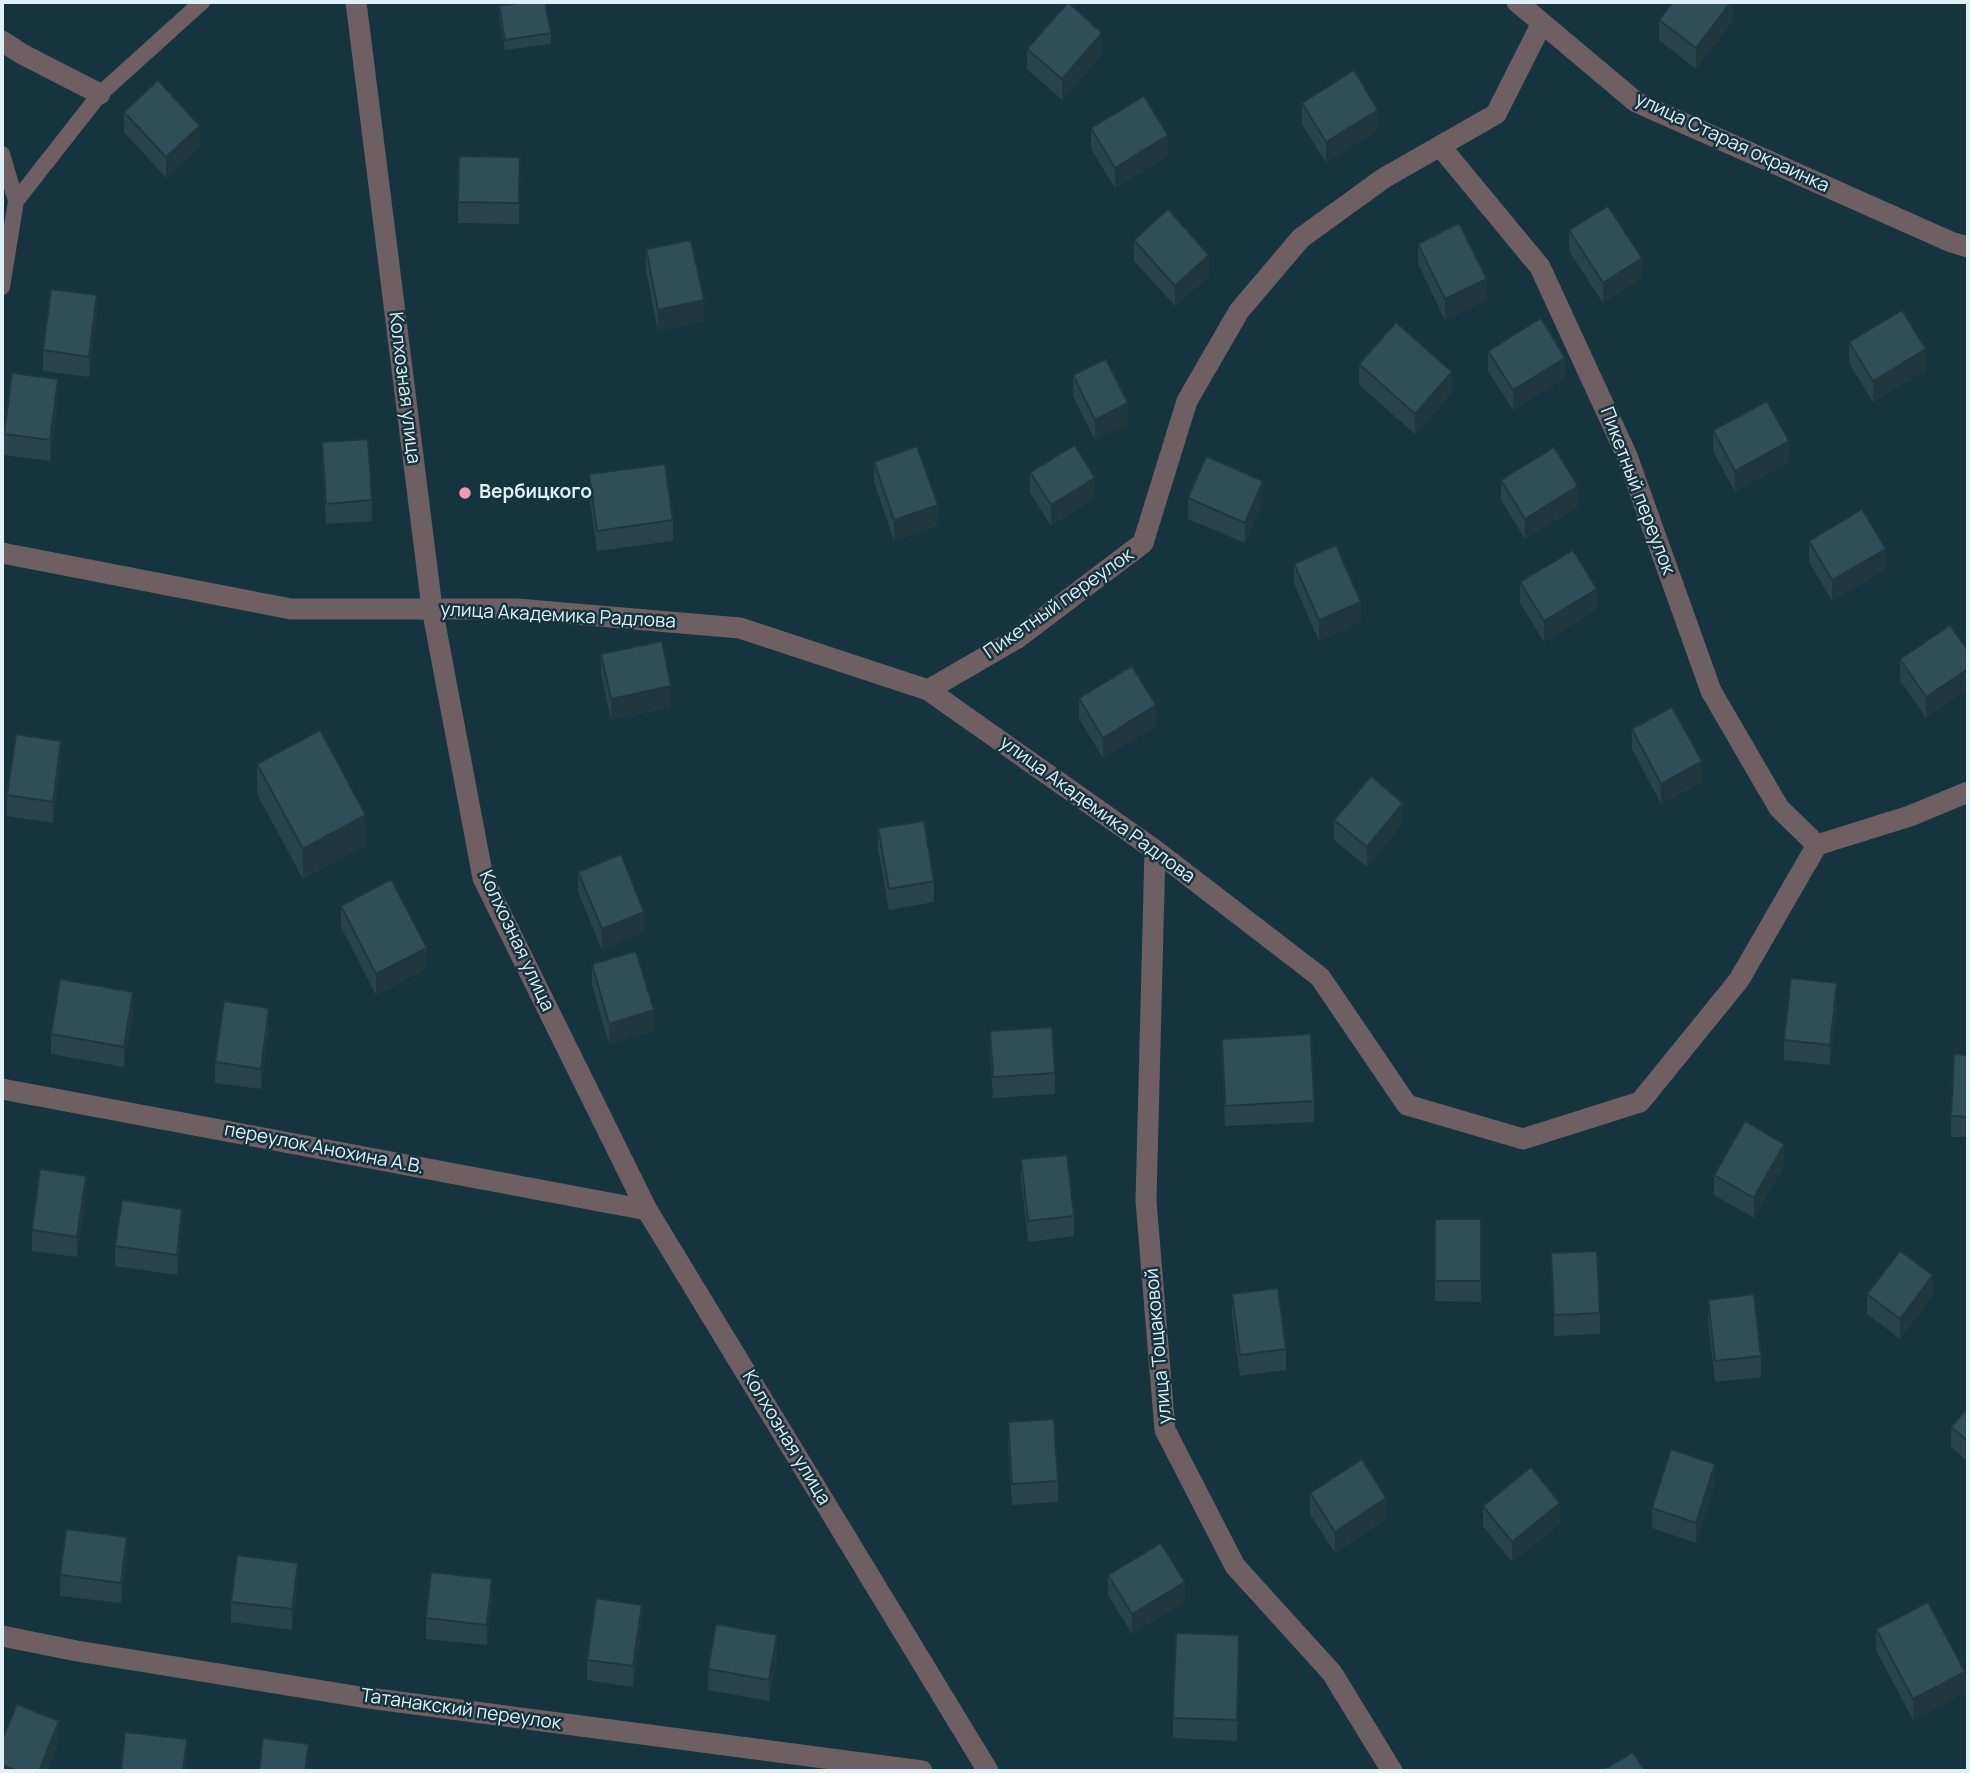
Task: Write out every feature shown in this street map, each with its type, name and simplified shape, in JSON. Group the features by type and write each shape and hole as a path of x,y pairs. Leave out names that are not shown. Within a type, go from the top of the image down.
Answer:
{"street":[{"name":"Колхозная улица","path":"356,2 432,608 483,878 647,1210 988,1771"},
{"name":"улица Старая окраинка","path":"1517,2 1636,102 1951,243 1968,247"},
{"name":"Пикетный переулок","path":"928,690 1016,639 1143,543 1187,401 1239,311 1301,238 1384,178 1496,114 1542,23"},
{"path":"2,41 100,94"},
{"name":"Пикетный переулок","path":"1440,146 1540,267 1627,456 1711,691 1779,808 1817,845"},
{"name":"улица Академика Радлова","path":"2,553 291,609 517,609 740,628 928,690 1156,850 1320,977 1407,1105 1523,1139 1640,1102 1738,980 1817,845"},
{"path":"1817,845 1910,816 1968,792"},
{"name":"улица Тощаковой","path":"1156,850 1146,1201 1165,1430 1235,1566 1332,1673 1392,1771"},
{"name":"переулок Анохина А.В.","path":"2,1088 647,1210"},
{"name":"Татанакский переулок","path":"2,1636 77,1651 361,1697 922,1771"}],"lane":[{"path":"16,201 100,94 202,2"},
{"path":"2,154 16,201 2,288"}],"building":[{"path":"545,2 551,33 505,40 499,6"},
{"path":"1068,2 1102,33 1062,79 1027,49"},
{"path":"1673,2 1731,2 1696,48 1659,20"},
{"path":"1354,70 1378,110 1326,142 1302,103"},
{"path":"158,80 200,126 166,157 124,112"},
{"path":"1144,96 1168,135 1115,168 1091,128"},
{"path":"459,156 520,157 519,203 458,202"},
{"path":"1608,206 1642,258 1603,283 1569,230"},
{"path":"1168,209 1209,255 1175,286 1134,240"},
{"path":"1459,223 1487,279 1445,299 1418,244"},
{"path":"691,240 704,300 658,310 646,249"},
{"path":"51,289 97,295 89,357 43,350"},
{"path":"1902,310 1926,349 1873,381 1849,342"},
{"path":"1541,318 1565,358 1513,390 1488,351"},
{"path":"1396,322 1452,372 1415,414 1359,364"},
{"path":"1106,359 1128,403 1095,420 1073,375"},
{"path":"12,373 58,379 50,440 4,434"},
{"path":"1767,401 1789,441 1735,471 1713,430"},
{"path":"368,439 372,500 326,504 322,442"},
{"path":"1075,445 1095,478 1051,505 1030,472"},
{"path":"917,446 938,505 894,520 874,462"},
{"path":"1554,447 1578,486 1525,519 1501,480"},
{"path":"1206,456 1263,481 1245,523 1188,498"},
{"path":"665,464 673,520 597,531 589,474"},
{"path":"1862,509 1886,549 1832,580 1809,541"},
{"path":"1336,545 1361,602 1319,620 1294,564"},
{"path":"1573,550 1597,589 1544,621 1520,582"},
{"path":"1950,625 1968,651 1968,669 1926,697 1900,659"},
{"path":"662,641 671,686 611,699 601,654"},
{"path":"1132,666 1156,705 1103,738 1079,698"},
{"path":"1672,707 1702,761 1661,784 1632,729"},
{"path":"320,730 366,815 303,849 257,764"},
{"path":"16,734 61,741 53,802 7,795"},
{"path":"1371,776 1403,803 1367,847 1334,820"},
{"path":"924,821 934,881 889,889 878,828"},
{"path":"621,854 644,912 602,929 578,872"},
{"path":"391,879 427,948 376,974 341,906"},
{"path":"636,951 654,1010 609,1024 592,964"},
{"path":"1791,978 1837,983 1830,1045 1784,1040"},
{"path":"60,979 133,992 124,1047 51,1034"},
{"path":"224,1001 269,1008 261,1069 215,1062"},
{"path":"1052,1027 1055,1073 993,1077 990,1031"},
{"path":"1311,1034 1314,1101 1225,1106 1222,1039"},
{"path":"1954,1054 1968,1055 1968,1117 1951,1116"},
{"path":"1745,1121 1784,1144 1754,1198 1714,1175"},
{"path":"1067,1155 1074,1216 1028,1221 1021,1159"},
{"path":"40,1169 86,1176 77,1237 32,1230"},
{"path":"122,1200 182,1209 177,1255 115,1246"},
{"path":"1435,1219 1481,1219 1481,1281 1435,1281"},
{"path":"1597,1251 1600,1313 1554,1315 1551,1253"},
{"path":"1900,1251 1933,1275 1900,1319 1867,1294"},
{"path":"1278,1288 1286,1349 1240,1355 1232,1294"},
{"path":"1754,1294 1761,1356 1715,1361 1708,1300"},
{"path":"1968,1407 1968,1441 1951,1427"},
{"path":"1054,1419 1058,1481 1012,1484 1008,1422"},
{"path":"1671,1449 1715,1464 1696,1523 1652,1508"},
{"path":"1362,1459 1386,1498 1335,1532 1310,1493"},
{"path":"1531,1467 1560,1503 1512,1542 1483,1506"},
{"path":"66,1529 127,1537 121,1583 60,1575"},
{"path":"1161,1543 1185,1582 1132,1614 1108,1575"},
{"path":"237,1555 298,1563 292,1609 231,1602"},
{"path":"431,1572 492,1579 487,1625 426,1618"},
{"path":"596,1598 642,1605 633,1666 587,1660"},
{"path":"1928,1602 1965,1672 1913,1699 1876,1629"},
{"path":"716,1624 777,1635 769,1680 708,1669"},
{"path":"1176,1633 1239,1635 1237,1720 1173,1718"},
{"path":"17,1704 59,1721 39,1771 18,1771 2,1765 2,1740"},
{"path":"125,1732 187,1739 183,1771 121,1771"},
{"path":"263,1738 309,1744 305,1771 259,1771"},
{"path":"1633,1752 1645,1771 1601,1771"}],"place":[{"name":"Вербицкого","path":"465,493"}]}
